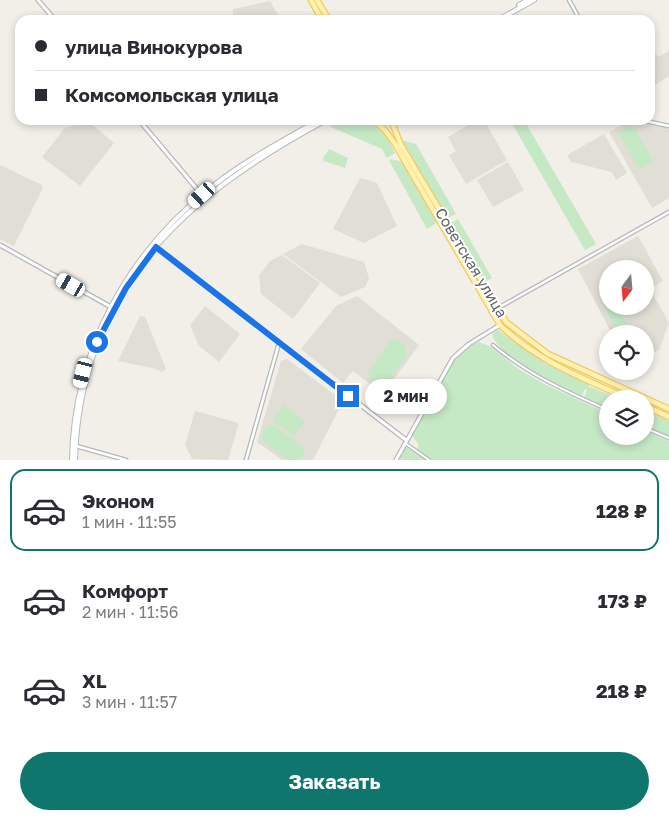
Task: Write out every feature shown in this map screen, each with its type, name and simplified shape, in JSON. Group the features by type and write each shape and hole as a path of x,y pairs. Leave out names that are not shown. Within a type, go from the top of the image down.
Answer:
{"main road":[{"path":"311,0 319,15"},
{"path":"317,0 326,15"},
{"path":"506,15 528,0"},
{"path":"504,15 534,0"},
{"path":"73,460 78,401 89,359 112,308 154,246 214,187 252,158 310,125"},
{"path":"214,187 246,166 317,125"},
{"name":"Советская улица","path":"379,125 395,144 500,325 546,361 609,390"},
{"name":"Советская улица","path":"393,125 402,145 506,322 526,339 555,358 669,409"},
{"path":"500,325 506,322"},
{"path":"654,410 669,417"}],"street":[{"path":"38,0 51,15"},
{"path":"569,0 577,15"},
{"path":"655,123 669,126"},
{"path":"143,125 203,196"},
{"path":"497,308 538,283 669,212"},
{"path":"0,245 112,308"},
{"path":"154,246 429,460"},
{"path":"396,460 453,358 469,344 500,325"},
{"path":"246,460 279,343"},
{"path":"493,345 520,368 545,382 599,406"},
{"path":"654,432 669,438"},
{"path":"74,446 126,460"}],"shaded area":[{"path":"270,1 278,15 233,15 233,9"},
{"path":"669,51 669,76 655,85 655,53 658,57"},
{"path":"75,125 93,125 114,143 80,186 42,157 65,128"},
{"path":"468,125 487,125 507,160 466,184 449,155 456,151 448,137"},
{"path":"622,125 652,125 669,128 669,198 652,208 609,132"},
{"path":"604,134 627,173 616,180 612,172 571,162 567,155"},
{"path":"508,162 524,190 493,207 477,180"},
{"path":"0,165 42,185 43,188 14,246 0,239"},
{"path":"360,178 377,183 397,226 364,243 333,229"},
{"path":"638,236 651,260 599,260 599,309 578,269"},
{"path":"302,244 364,262 369,278 365,287 341,297 283,254"},
{"path":"282,255 320,283 293,319 261,294 259,276 270,261"},
{"path":"654,265 663,281 654,287"},
{"path":"357,296 419,345 383,394 353,371 343,383 301,349 336,306"},
{"path":"654,296 669,323 659,350 654,353 654,325 607,325 602,315 654,315"},
{"path":"205,306 240,334 219,362 199,346 190,325"},
{"path":"140,316 145,317 166,369 162,372 157,369 118,361"},
{"path":"287,359 343,401 313,460 282,460 257,442 281,361"},
{"path":"195,411 239,423 228,460 192,459 185,445"}],"green space":[{"path":"331,125 372,125 386,136 395,153 387,158 382,149 331,127"},
{"path":"513,125 527,125 596,244 585,250"},
{"path":"629,126 634,127 652,159 651,162 641,168 638,167 619,135 621,131"},
{"path":"401,140 416,144 456,214 448,218"},
{"path":"329,149 348,158 345,168 324,161 323,158"},
{"path":"389,160 403,162 437,220 435,224 427,229"},
{"path":"458,219 492,278 486,281 451,223"},
{"path":"609,315 622,315 627,325 614,325"},
{"path":"498,330 546,364 589,384 589,388 599,390 599,405 584,398 587,390 585,389 582,396 517,362 497,344 492,334"},
{"path":"394,339 404,344 407,356 384,386 379,386 370,380 368,372 390,341"},
{"path":"478,342 492,347 517,368 544,384 599,409 599,445 654,445 654,434 669,441 669,460 399,460 406,447 415,453 419,445 412,435 452,361 463,351"},
{"path":"284,405 305,421 294,436 273,420"},
{"path":"654,414 669,421 669,436 654,430"},
{"path":"268,426 275,426 303,447 304,454 300,460 288,460 262,440 262,432"}],"route":[{"path":"97,342 126,288 156,247 348,396"}]}
